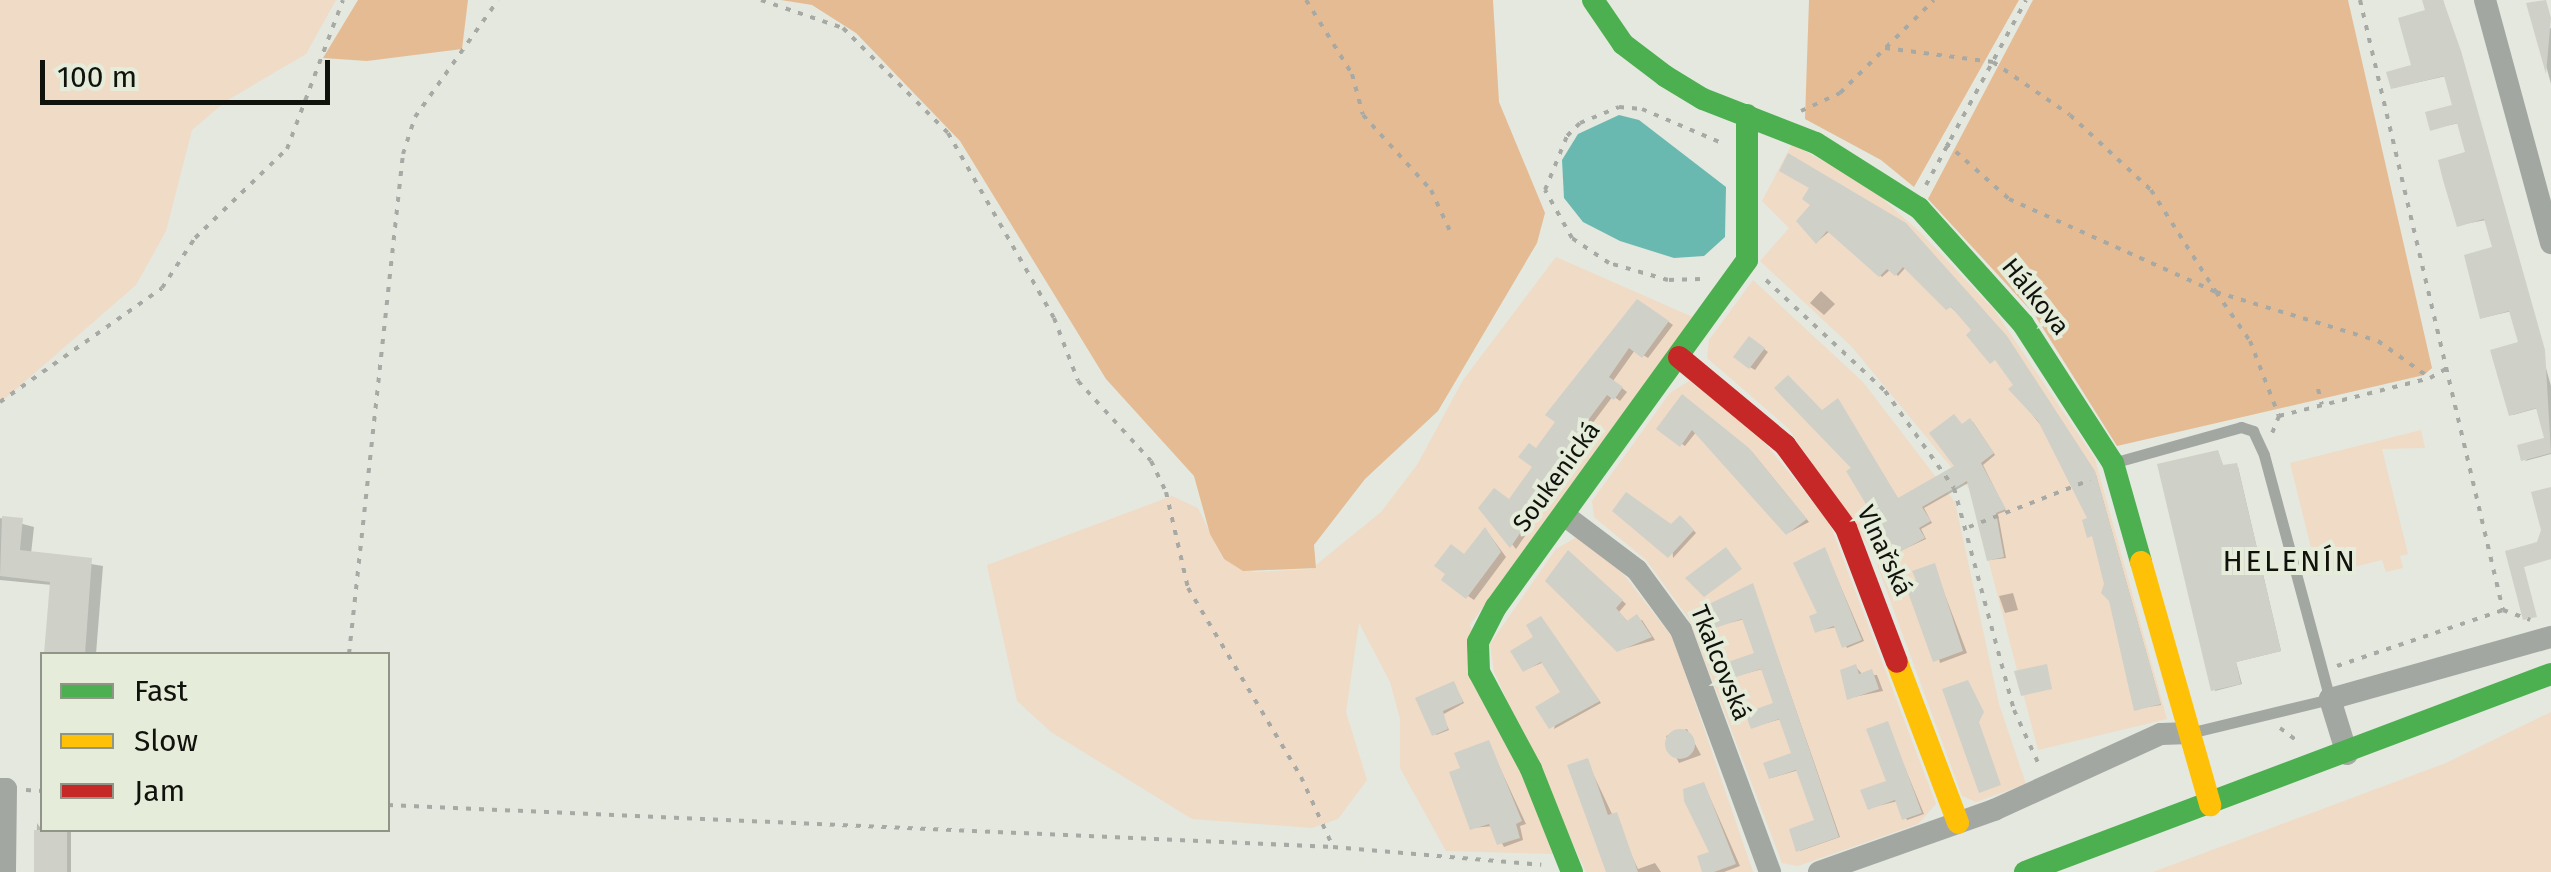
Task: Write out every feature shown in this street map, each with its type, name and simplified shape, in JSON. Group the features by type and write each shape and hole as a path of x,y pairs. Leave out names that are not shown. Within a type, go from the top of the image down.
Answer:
{"street":[{"name":"Hálkova","path":"1593,0 1623,44 1665,76 1747,116 1816,143 1919,208 2023,324 2115,467 2210,805"},
{"path":"2484,0 2551,243"},
{"path":"1747,116 1747,260"},
{"name":"Soukenická","path":"1571,870 1476,658 1496,606 1747,260"},
{"name":"Vlnařská","path":"1679,357 1786,446 1846,528 1958,823"},
{"name":"Tkalcovská","path":"1564,515 1637,570 1681,630 1770,872"},
{"path":"2337,757 2330,699 2545,629"},
{"path":"2026,872 2551,674"},
{"path":"1819,872 1958,823 2160,734 2190,733"},
{"path":"0,790 6,790 6,872"}],"lane":[{"path":"2115,467 2241,427 2253,431 2264,454 2319,672 2330,699 2190,733"}],"path":[{"path":"0,402 162,288 195,238 287,149 343,0"},
{"path":"349,652 402,154 415,117 498,0"},
{"path":"762,0 843,28 948,133 1054,318 1078,381 1152,462 1166,492 1188,588 1291,760 1333,847"},
{"path":"1306,0 1352,74 1363,115 1430,190 1450,231"},
{"path":"1840,93 1934,0"},
{"path":"1919,208 1929,171 2026,0"},
{"path":"2360,0 2450,367 2503,610"},
{"path":"1885,48 1994,62 2070,115 2150,190 2250,341 2279,416 2264,454"},
{"path":"1706,276 1696,281 1652,276 1590,251 1554,214 1545,190 1548,175 1580,123 1619,107 1642,109 1747,153"},
{"path":"1946,143 2009,199 2216,292 2378,341 2430,378"},
{"path":"1747,260 1885,392 1941,465 1968,526 2014,710 2048,785"},
{"path":"2279,416 2430,378 2450,367"},
{"path":"2318,389 2322,405"},
{"path":"1968,526 2115,467"},
{"path":"2319,672 2503,610 2545,629"},
{"path":"2263,717 2337,757"},
{"path":"390,805 1333,847 1571,870"}],"shaded area":[{"path":"0,0 336,0 306,54 226,101 192,130 166,231 136,285 0,403"},
{"path":"358,0 468,0 462,49 367,61 323,58"},
{"path":"781,0 1493,0 1499,102 1545,213 1537,243 1438,411 1365,479 1314,545 1316,568 1243,571 1224,559 1210,534 1194,476 1106,379 960,141 856,33 812,5"},
{"path":"1809,0 2019,0 1914,187 1881,160 1805,119"},
{"path":"2033,0 2348,0 2432,368 2424,375 2117,446 2034,314 1928,199"},
{"path":"1792,144 1867,185 1921,233 1995,311 2095,459 2167,719 2038,750 1970,490 1852,347 1760,261 1789,228 1762,201"},
{"path":"1556,257 1695,318 1470,625 1554,854 1446,851 1400,768 1400,719 1390,682 1359,623 1346,712 1367,780 1338,819 1312,828 1192,819 1051,732 1017,701 987,565 1172,496 1198,508 1223,559 1254,572 1311,569 1381,512 1417,465 1463,380"},
{"path":"1753,280 1863,382 1955,502 1999,704 2026,784 1976,802 1962,796 1872,551 1788,428 1707,358 1709,340"},
{"path":"1689,381 1752,427 1829,522 1936,804 1918,824 1798,866 1782,863 1689,619 1646,560 1594,517 1592,501 1670,393"},
{"path":"2421,430 2425,448 2382,449 2408,554 2400,556 2403,568 2386,572 2382,560 2318,576 2290,463"},
{"path":"1577,537 1618,567 1673,638 1753,872 1586,872 1494,672 1490,644 1556,549"},
{"path":"2551,712 2551,872 2153,872 2446,763"}],"water":[{"path":"1619,115 1639,120 1726,187 1725,237 1704,256 1674,258 1620,241 1583,222 1564,198 1562,160 1578,134"}],"building":[{"path":"2422,0 2443,0 2461,51 2545,350 2551,453 2521,461 2517,445 2544,438 2536,408 2509,416 2490,350 2518,342 2509,311 2480,319 2464,255 2492,247 2484,219 2457,227 2443,180 2438,160 2465,152 2457,123 2430,131 2425,112 2452,105 2444,76 2391,89 2386,72 2411,65 2398,18 2425,10"},
{"path":"2546,0 2551,18 2546,74 2526,3"},
{"path":"1788,153 1906,223 2007,336 2095,471 2161,704 2134,711 2109,601 2101,593 2104,584 2092,536 2087,538 2082,520 2087,518 2038,421 2008,389 2013,385 1995,360 1990,364 1966,335 1971,330 1951,307 1946,310 1903,267 1895,276 1887,269 1879,277 1827,231 1816,244 1796,221 1810,205 1802,199 1809,188 1779,171"},
{"path":"1637,299 1669,321 1642,358 1629,348 1609,377 1623,387 1614,400 1607,395 1580,431 1587,436 1510,548 1478,508 1494,488 1509,499 1532,467 1518,457 1529,443 1536,448 1555,422 1545,415"},
{"path":"1749,336 1765,348 1749,369 1733,357"},
{"path":"1788,375 1822,410 1838,398 1898,498 1954,466 1929,433 1954,414 1962,424 1970,418 1994,453 1981,463 2006,509 1996,513 2004,557 1987,561 1967,481 1922,507 1931,521 1919,528 1925,538 1896,554 1846,471 1851,468 1774,388"},
{"path":"1682,394 1749,448 1807,519 1786,535 1692,430 1680,447 1656,429"},
{"path":"2218,450 2223,465 2237,463 2281,651 2236,662 2241,684 2211,691 2157,464"},
{"path":"2551,487 2551,559 2524,567 2537,617 2523,620 2505,551 2537,542 2541,530 2531,492"},
{"path":"1626,492 1671,524 1680,515 1694,530 1668,558 1612,511"},
{"path":"2,516 23,518 20,550 92,558 85,652 44,652 50,582 0,576"},
{"path":"1485,527 1501,552 1466,599 1441,580 1445,574 1434,566 1451,544 1464,554"},
{"path":"1726,547 1742,569 1704,597 1685,578"},
{"path":"1825,547 1862,640 1842,648 1834,626 1815,633 1809,616 1817,613 1793,563"},
{"path":"1568,550 1623,600 1616,608 1627,621 1637,614 1652,637 1617,652 1545,581"},
{"path":"1935,563 1963,651 1933,662 1905,584 1916,580 1912,571"},
{"path":"1753,583 1839,837 1796,852 1789,829 1814,820 1796,770 1769,779 1763,763 1791,753 1779,719 1751,729 1745,713 1773,703 1761,669 1733,678 1728,662 1754,653 1742,619 1715,628 1707,605"},
{"path":"1541,616 1600,701 1549,729 1535,707 1560,692 1541,662 1523,672 1510,651 1533,637 1526,625"},
{"path":"1856,664 1859,674 1872,669 1879,689 1847,700 1840,670"},
{"path":"2047,664 2052,689 2021,696 2014,671"},
{"path":"1968,680 1984,712 1979,722 2001,785 1979,793 1942,689"},
{"path":"1454,681 1463,702 1443,711 1448,729 1432,736 1415,698"},
{"path":"1888,721 1922,813 1902,820 1895,800 1868,810 1860,790 1886,781 1866,729"},
{"path":"1680,729 1691,733 1695,744 1691,755 1680,759 1669,755 1665,744 1669,733"},
{"path":"1489,740 1522,821 1516,824 1520,838 1497,845 1489,824 1470,830 1449,772 1460,768 1454,753"},
{"path":"1588,758 1608,815 1617,812 1638,872 1606,872 1567,765"},
{"path":"1704,782 1736,864 1714,872 1702,872 1697,856 1709,852 1684,801 1683,789"},
{"path":"34,830 67,832 67,872 34,872"}],"traffic: fast":[{"path":"1593,0 1623,44 1665,76 1703,99 1816,143 1919,208 2023,324 2113,463 2141,562"},
{"path":"1572,872 1531,769 1479,672 1478,642 1496,607 1747,260 1747,115"},
{"path":"2025,872 2551,674"}],"traffic: slow":[{"path":"2141,562 2210,805"},
{"path":"1897,662 1958,823"}],"traffic: jam":[{"path":"1679,357 1785,445 1846,528 1897,662"}],"district":[{"name":"HELENÍN","path":"2290,561"}]}
